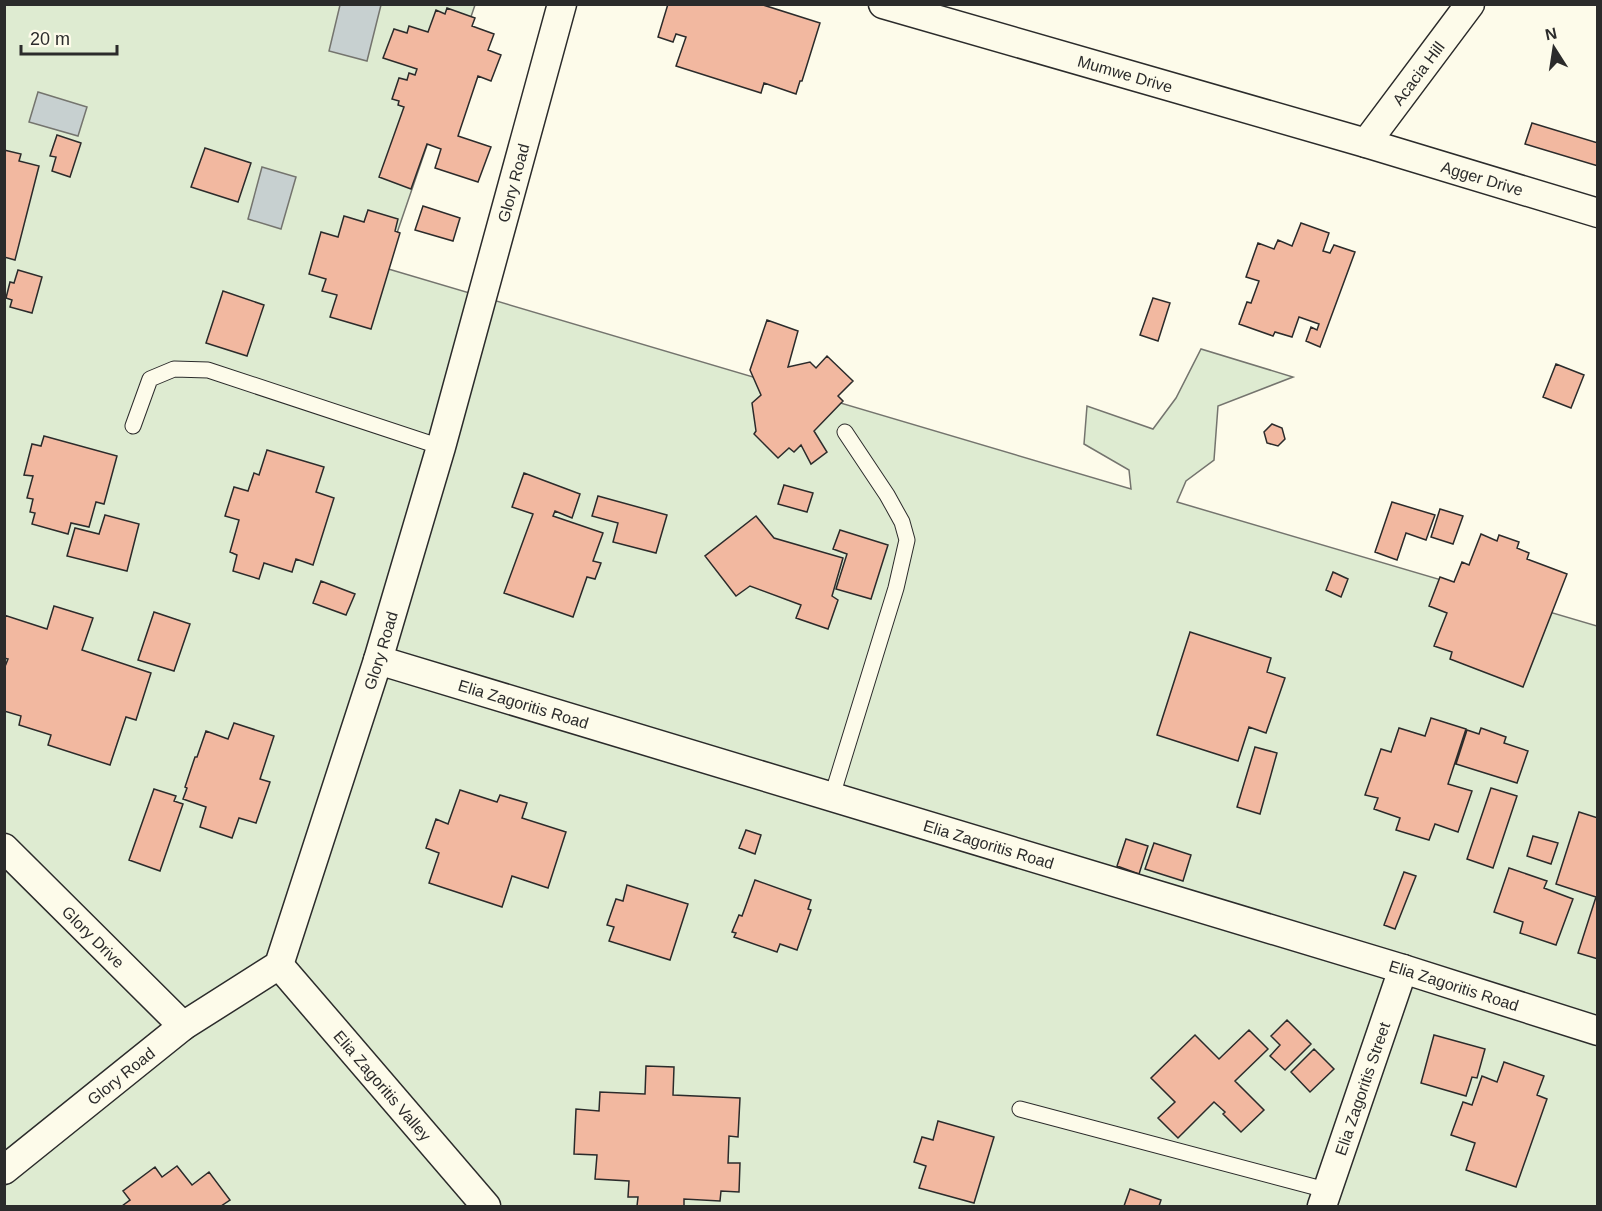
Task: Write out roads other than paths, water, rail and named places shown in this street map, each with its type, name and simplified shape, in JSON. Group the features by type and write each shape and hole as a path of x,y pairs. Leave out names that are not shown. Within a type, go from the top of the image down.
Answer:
{"street":[{"name":"Glory Road","path":"4,1170 183,1026 279,965 378,660 441,447 562,4"},
{"name":"Mumwe Drive","path":"883,4 1366,143"},
{"name":"Acacia Hill","path":"1366,143 1470,4"},
{"name":"Agger Drive","path":"1366,143 1598,213"},
{"name":"Elia Zagoritis Road","path":"378,660 1598,1030"},
{"name":"Glory Drive","path":"4,848 183,1026"},
{"name":"Elia Zagoritis Valley","path":"279,965 486,1206"},
{"name":"Elia Zagoritis Street","path":"1324,1198 1403,969"}],"lane":[{"path":"133,426 150,379 174,369 208,370 441,447"},
{"path":"832,796 896,588 907,540 902,522 887,495 845,432"},
{"path":"1020,1109 1324,1198"}]}
